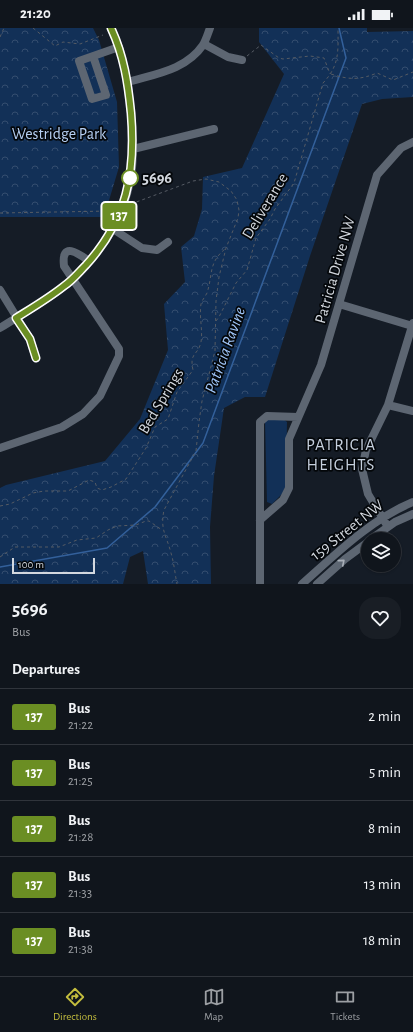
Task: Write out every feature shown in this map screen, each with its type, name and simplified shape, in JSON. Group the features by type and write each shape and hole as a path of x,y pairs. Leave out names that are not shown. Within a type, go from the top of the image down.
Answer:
{"street":[{"path":"0,328 41,302 73,279 102,246 113,229 122,208 129,186 133,149 128,82 119,47 111,28"},
{"path":"128,82 174,69 191,59 204,44 210,28"},
{"path":"204,44 228,57 242,60"},
{"path":"93,56 106,95 92,99 79,61 93,56 119,47"},
{"path":"133,149 214,129"},
{"name":"Patricia Drive NW","path":"260,520 283,500 289,488 289,439 321,365 377,176 401,148 413,142"},
{"path":"113,229 142,248 157,250 168,242"},
{"path":"0,448 62,427 83,414 100,396 119,356 118,349 64,266 63,259 65,253 74,251 89,261"},
{"path":"0,290 30,339 36,358"},
{"path":"339,304 412,329 388,405 366,450 362,469 368,494 388,527"},
{"path":"388,405 413,411"},
{"path":"260,584 260,422 267,416 298,417"},
{"name":"159 Street NW","path":"302,584 355,537 382,518 413,502"},
{"name":"159 Street NW","path":"381,532 395,522 413,514"},
{"name":"159 Street NW","path":"317,584 345,559 361,547"}],"path":[{"path":"0,37 4,28"},
{"path":"33,28 55,46 63,42 80,44 103,35"},
{"name":"Deliverance","path":"215,322 236,283 247,270 256,238 294,183 323,83 330,74 337,58 338,28"},
{"path":"242,60 261,45 279,58 283,59 310,56 324,58 330,74 344,78 364,78 377,73 393,80 413,72"},
{"path":"128,205 193,181 206,179 219,182 231,191 237,200 240,210 226,248 219,277 215,322 215,351 202,401 196,451 164,510 162,520 163,530 171,552 178,584"},
{"path":"0,213 111,211"},
{"name":"Bed Springs","path":"0,506 10,504 33,493 44,491 68,491 89,480 95,482 97,488 102,490 126,479 146,448 155,427 168,419 176,392 193,370 191,362 193,355 198,350 201,341 201,303 207,293 210,275 217,255 226,248"},
{"path":"0,557 15,547 59,547 77,540 96,538 117,526 136,526 146,521 149,521 163,530"}],"green space":[{"name":"Westridge Park","path":"0,28 93,28 99,40 117,102 119,167 104,217 0,217"},
{"path":"259,28 367,28 367,32 413,31 413,97 382,99 362,104 310,256 265,397 245,397 224,408 214,476 210,527 211,584 148,584 143,551 130,557 123,584 0,584 0,488 6,485 105,461 140,419 168,350 164,304 185,282 181,247 194,236 202,209 203,177 242,168 284,74 259,42"},
{"path":"269,418 283,419 287,422 286,485 283,493 272,504 267,502 265,421"}],"waterway":[{"name":"Patricia Ravine","path":"0,567 107,548 155,507 203,443 346,58 339,28"}],"bus line":[{"name":"137","path":"36,358 30,339 16,318 73,279 96,254 113,229 129,186 133,149 128,82 123,58 111,28"}],"place":[{"name":"5696","path":"130,178"}],"district":[{"name":"PATRICIA HEIGHTS","path":"341,454"}]}
